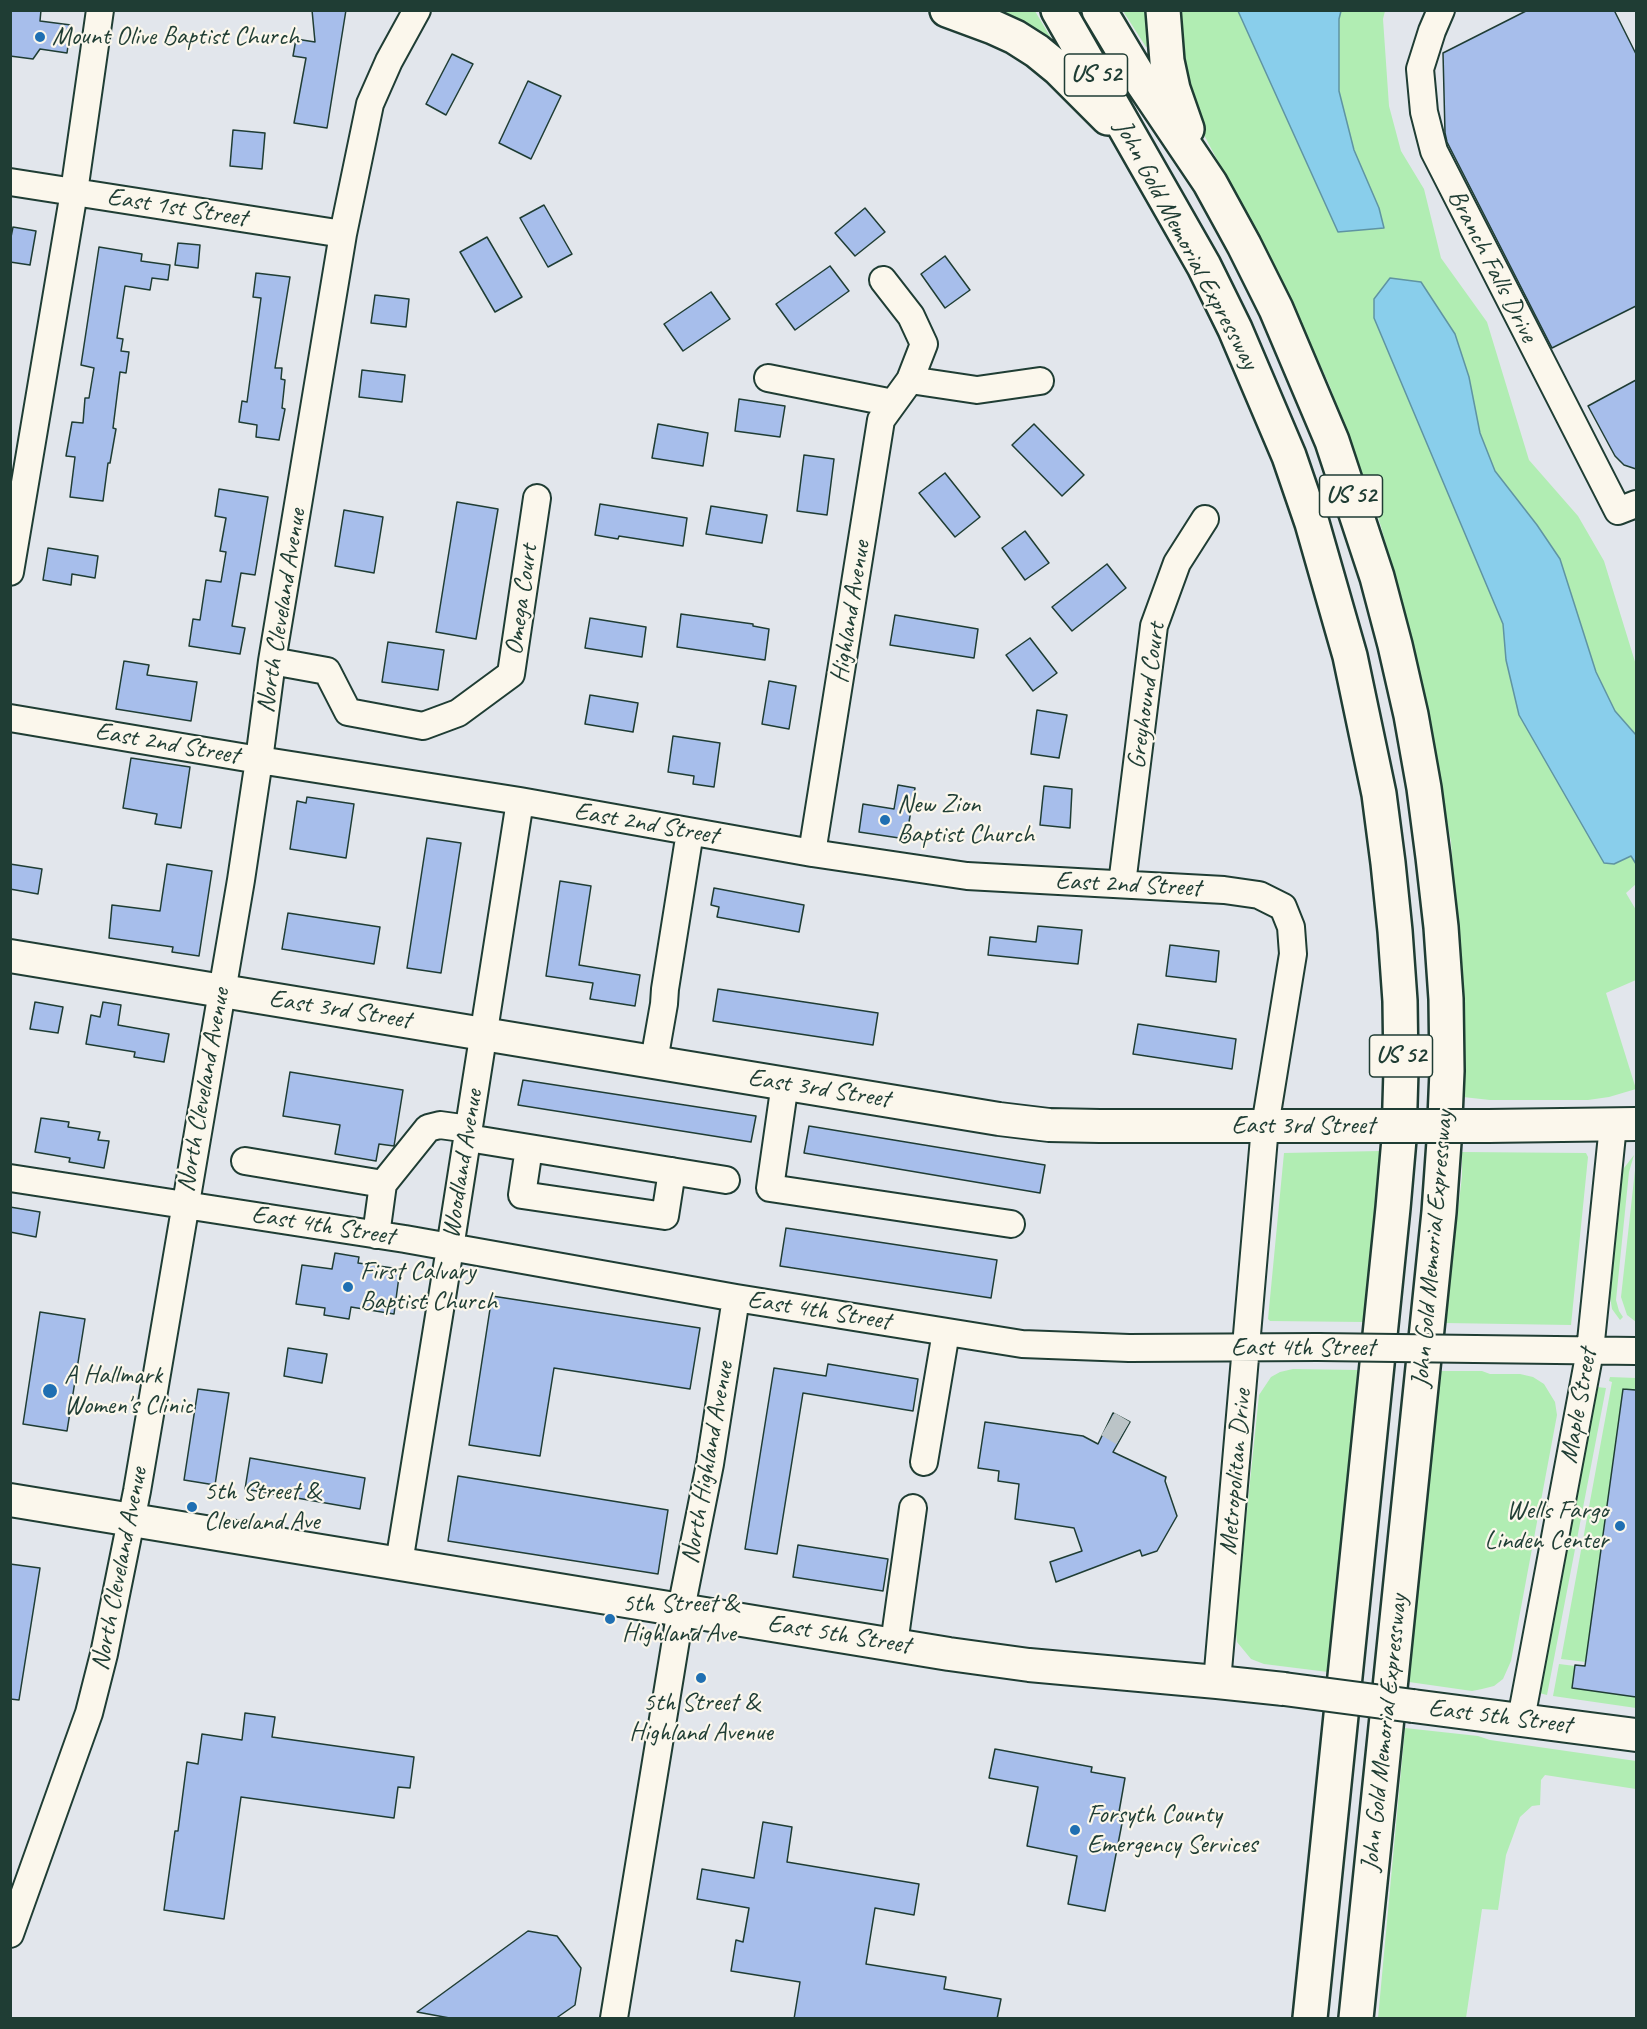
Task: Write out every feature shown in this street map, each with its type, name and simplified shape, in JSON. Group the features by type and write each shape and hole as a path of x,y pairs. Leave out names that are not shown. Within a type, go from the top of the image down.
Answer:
{"highway":[{"path":"947,10 993,27 1037,51 1059,69 1131,141"},
{"name":"John Gold Memorial Expressway","path":"1058,10 1204,266 1234,328 1289,456 1336,600 1366,725 1379,795 1395,931 1400,1001 1401,1059 1398,1139 1392,1220 1310,2019"},
{"name":"John Gold Memorial Expressway","path":"1099,10 1142,82 1210,183 1244,245 1280,319 1328,430 1356,508 1377,577 1411,716 1424,788 1441,927 1446,999 1447,1071 1438,1212 1356,2019"},
{"path":"1163,10 1167,61 1173,89 1210,183"}],"main road":[{"name":"East 3rd Street","path":"10,956 999,1119 1049,1125 1625,1125"},
{"name":"East 5th Street","path":"10,1500 1029,1665 1284,1689 1636,1735"}],"street":[{"path":"10,572 21,451 74,192 100,10"},
{"name":"North Cleveland Avenue","path":"10,1934 88,1713 104,1654 131,1520 260,760 272,661 343,234 370,104 389,61 417,10"},
{"name":"Branch Falls Drive","path":"1441,10 1420,69 1424,112 1434,151 1627,508"},
{"name":"East 1st Street","path":"10,182 343,234"},
{"name":"Highland Avenue","path":"812,853 881,420 910,380 924,344 911,316 883,280"},
{"path":"768,378 893,403"},
{"path":"910,380 977,390 1040,381"},
{"name":"Omega Court","path":"272,661 327,671 348,712 423,726 458,713 511,674 537,498"},
{"name":"Greyhound Court","path":"1122,884 1154,626 1177,563 1205,519"},
{"name":"East 2nd Street","path":"10,718 520,801 812,853 967,876 1224,890 1259,895 1283,907"},
{"name":"Woodland Avenue","path":"399,1563 520,801"},
{"path":"654,1062 690,832"},
{"name":"Metropolitan Drive","path":"1217,1682 1265,1126 1293,954 1291,927 1283,907"},
{"path":"784,1083 770,1188 1011,1224"},
{"path":"376,1235 383,1184 428,1128 440,1125 529,1148 726,1180"},
{"name":"Maple Street","path":"1521,1719 1590,1351 1625,1125"},
{"path":"529,1148 522,1195 665,1216 672,1171"},
{"path":"245,1161 383,1184"},
{"name":"East 4th Street","path":"10,1178 376,1235 736,1298 1022,1344 1064,1347 1318,1347 1636,1352"},
{"name":"North Highland Avenue","path":"614,2019 681,1609 710,1464 736,1298"},
{"path":"924,1462 946,1332"},
{"path":"894,1644 913,1508"}],"green space":[{"path":"977,11 1035,11 1067,65"},
{"path":"1123,11 1150,11 1152,45 1146,47"},
{"path":"1175,11 1238,11 1338,232 1384,228 1379,208 1354,150 1339,91 1339,18 1341,11 1385,11 1383,19 1389,106 1401,151 1424,189 1441,258 1487,322 1529,460 1578,516 1604,561 1636,665 1636,735 1615,711 1596,672 1560,559 1495,471 1480,433 1469,377 1455,334 1421,282 1503,624 1506,660 1614,864 1632,856 1636,864 1636,884 1626,893 1636,910 1636,980 1606,993 1636,1089 1588,1100 1490,1100 1463,1097 1463,1011 1451,842 1415,652 1399,589 1377,513 1329,384 1281,280 1187,103"},
{"path":"1380,1151 1364,1322 1270,1321 1268,1319 1284,1153"},
{"path":"1462,1152 1586,1153 1588,1157 1571,1325 1445,1323 1462,1176"},
{"path":"1634,1155 1629,1172 1616,1300 1623,1317 1620,1320 1612,1309 1609,1291 1621,1176"},
{"path":"1636,1161 1636,1322 1627,1315 1621,1297"},
{"path":"1293,1369 1358,1370 1328,1672 1264,1664 1251,1659 1237,1642 1235,1626 1259,1395 1271,1377"},
{"path":"1440,1371 1482,1371 1490,1374 1520,1374 1533,1377 1544,1384 1555,1402 1557,1415 1511,1661 1503,1679 1494,1686 1472,1691 1409,1682"},
{"path":"1610,1377 1636,1378 1636,1390 1623,1389 1586,1662 1561,1659 1612,1382 1609,1381"},
{"path":"1597,1387 1606,1388 1547,1695 1539,1693"},
{"path":"1559,1664 1575,1666 1572,1688 1636,1697 1636,1708 1553,1696"},
{"path":"1405,1728 1478,1736 1490,1740 1636,1761 1636,1789 1545,1775 1541,1780 1540,1805 1532,1806 1520,1817 1506,1855 1498,1910 1482,1909 1466,2018 1378,2018"}],"water":[{"path":"1238,11 1341,11 1339,91 1354,150 1379,208 1384,228 1338,232"},
{"path":"1390,278 1421,282 1455,334 1469,377 1480,433 1495,471 1560,559 1596,672 1615,711 1636,735 1636,864 1631,856 1614,864 1604,863 1519,715 1506,660 1503,624 1374,318 1374,299"}],"building":[{"name":"Mount Olive Baptist Church","path":"10,10 41,10 40,21 71,25 67,53 40,49 33,59 10,56"},
{"path":"312,10 346,10 327,128 294,123 306,58 293,56 296,39 315,42"},
{"path":"1528,10 1614,10 1636,54 1636,306 1552,348 1447,142 1445,133 1443,53"},
{"path":"452,54 473,64 446,115 426,104"},
{"path":"528,81 561,96 531,159 499,143"},
{"path":"233,130 265,133 262,169 230,166"},
{"path":"544,205 572,254 548,267 520,218"},
{"path":"865,208 885,232 855,256 835,233"},
{"path":"13,227 36,231 30,265 10,262"},
{"path":"487,237 522,297 495,312 460,252"},
{"path":"178,243 200,245 198,268 175,265"},
{"path":"99,247 142,254 141,261 170,265 168,280 152,278 150,290 125,286 117,338 123,339 121,351 129,352 126,373 120,372 113,428 116,429 110,463 108,463 103,501 70,497 75,457 66,456 72,422 83,423 85,398 89,398 94,368 81,365"},
{"path":"945,256 970,290 945,308 921,274"},
{"path":"830,266 849,291 795,330 776,304"},
{"path":"256,273 290,277 275,368 282,368 281,379 285,380 282,408 285,409 279,440 256,437 257,425 239,422 242,401 247,402 261,298 253,297"},
{"path":"711,292 730,319 683,351 664,324"},
{"path":"375,295 409,299 406,327 371,323"},
{"path":"362,370 405,375 402,402 359,397"},
{"path":"1636,380 1636,469 1624,465 1615,456 1588,406"},
{"path":"739,399 785,406 780,437 735,431"},
{"path":"658,424 708,433 703,466 652,458"},
{"path":"1034,424 1084,475 1062,496 1012,445"},
{"path":"804,455 834,459 827,515 797,511"},
{"path":"945,473 980,517 955,537 919,493"},
{"path":"219,489 268,497 255,575 241,573 232,626 245,628 240,654 189,646 193,619 200,620 206,580 221,582 226,552 220,551 226,518 215,516"},
{"path":"457,502 498,509 476,639 436,632"},
{"path":"600,504 687,518 683,546 619,536 618,539 595,535"},
{"path":"711,506 767,515 762,543 706,534"},
{"path":"344,510 383,517 374,573 335,566"},
{"path":"1025,531 1049,563 1025,580 1002,548"},
{"path":"48,548 98,556 95,578 72,574 71,585 43,580"},
{"path":"1107,564 1126,588 1072,631 1052,607"},
{"path":"681,614 753,624 753,626 769,629 765,660 677,647"},
{"path":"895,615 978,629 974,658 890,645"},
{"path":"590,618 646,627 642,657 585,648"},
{"path":"1030,638 1057,673 1033,691 1006,655"},
{"path":"388,642 444,650 438,690 382,682"},
{"path":"124,661 149,665 147,675 197,682 191,721 116,709"},
{"path":"769,681 796,686 789,729 762,724"},
{"path":"590,695 638,703 633,732 585,724"},
{"path":"1037,710 1067,715 1059,758 1031,754"},
{"path":"673,736 720,743 714,787 693,784 694,776 668,772"},
{"path":"131,758 190,767 181,828 155,824 157,814 123,808"},
{"name":"New Zion Baptist Church","path":"898,785 915,788 906,839 859,832 863,804 894,809"},
{"path":"1044,786 1072,789 1070,828 1040,825"},
{"path":"307,797 354,804 346,858 290,849 297,801 306,803"},
{"path":"427,838 461,843 441,973 407,968"},
{"path":"10,864 42,869 38,894 10,889"},
{"path":"167,864 212,871 199,956 172,952 173,947 109,938 112,905 160,911"},
{"path":"560,881 591,886 579,965 640,975 635,1006 590,999 593,983 546,976"},
{"path":"714,888 804,905 799,932 717,917 719,907 711,905"},
{"path":"288,913 380,927 374,964 282,949"},
{"path":"1038,926 1082,930 1078,964 988,955 990,937 1036,942"},
{"path":"1170,945 1219,951 1216,982 1166,976"},
{"path":"718,989 878,1013 873,1045 713,1021"},
{"path":"35,1002 63,1007 58,1033 30,1029"},
{"path":"103,1002 121,1005 118,1025 169,1034 164,1062 134,1057 135,1052 86,1044 91,1015 100,1017"},
{"path":"1138,1024 1236,1039 1232,1069 1133,1054"},
{"path":"290,1072 403,1090 394,1146 379,1144 376,1161 335,1154 340,1125 283,1116"},
{"path":"523,1080 756,1116 751,1142 518,1105"},
{"path":"41,1118 69,1122 68,1127 100,1132 98,1140 109,1141 104,1168 69,1162 70,1158 35,1152"},
{"path":"809,1126 1045,1165 1040,1193 804,1153"},
{"path":"10,1207 40,1212 36,1237 10,1232"},
{"path":"786,1228 997,1260 991,1298 780,1266"},
{"name":"First Calvary Baptist Church","path":"335,1253 359,1257 358,1263 400,1269 394,1314 351,1307 349,1319 324,1315 325,1308 296,1304 302,1265 332,1269"},
{"path":"492,1296 700,1328 690,1389 554,1368 540,1456 469,1445"},
{"path":"40,1312 85,1319 67,1431 23,1424"},
{"path":"288,1348 327,1354 322,1383 284,1376"},
{"path":"828,1364 918,1379 913,1411 803,1393 777,1554 745,1549 774,1368 826,1376"},
{"path":"198,1389 229,1393 215,1485 184,1480"},
{"name":"Wells Fargo Linden Center","path":"1623,1389 1636,1390 1636,1697 1572,1688 1575,1665 1585,1666"},
{"path":"1113,1413 1130,1422 1113,1452 1166,1477 1165,1481 1177,1516 1157,1551 1142,1556 1140,1550 1056,1582 1050,1562 1082,1551 1074,1528 1015,1519 1019,1484 998,1481 999,1471 978,1468 985,1422 1083,1436 1098,1444"},
{"path":"250,1458 365,1478 360,1509 245,1489"},
{"path":"458,1476 668,1510 658,1574 448,1541"},
{"path":"798,1545 888,1559 883,1591 793,1577"},
{"path":"10,1564 40,1568 19,1700 10,1699"},
{"path":"245,1713 275,1717 272,1737 414,1757 410,1788 398,1787 394,1818 241,1797 224,1919 164,1910 187,1762 198,1764 202,1734 242,1740"},
{"name":"Forsyth County Emergency Services","path":"995,1749 1092,1767 1091,1772 1125,1778 1119,1812 1124,1813 1105,1911 1068,1904 1077,1856 1027,1846 1038,1787 989,1778"},
{"path":"763,1822 792,1827 787,1862 919,1884 914,1915 875,1908 866,1964 946,1977 944,1989 1001,1999 997,2019 794,2019 800,1982 731,1971 736,1940 743,1942 749,1908 697,1899 702,1869 754,1878"},
{"path":"528,1931 557,1936 581,1968 575,2005 555,2019 455,2019 417,2012"}],"tunnel":[{"path":"1108,1424 1123,1433"}],"place":[{"name":"Mount Olive Baptist Church","path":"40,37"},
{"name":"New Zion Baptist Church","path":"885,820"},
{"name":"First Calvary Baptist Church","path":"348,1287"},
{"name":"A Hallmark Women's Clinic","path":"50,1391"},
{"name":"5th Street & Cleveland Ave","path":"192,1507"},
{"name":"Wells Fargo Linden Center","path":"1620,1526"},
{"name":"5th Street & Highland Ave","path":"610,1619"},
{"name":"5th Street & Highland Avenue","path":"701,1678"},
{"name":"Forsyth County Emergency Services","path":"1075,1830"}]}
